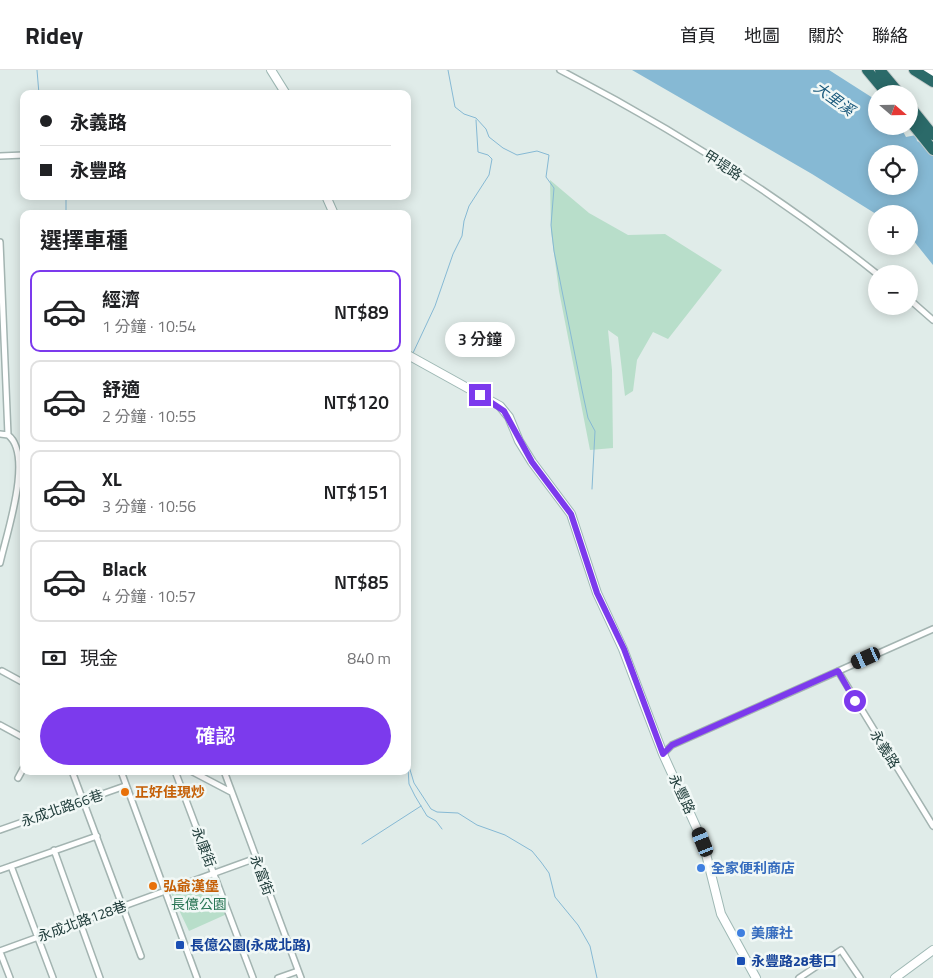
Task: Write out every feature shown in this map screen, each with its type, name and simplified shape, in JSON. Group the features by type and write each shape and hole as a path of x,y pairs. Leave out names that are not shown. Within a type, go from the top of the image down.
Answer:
{"highway":[{"path":"867,70 880,85"},
{"path":"880,70 892,85"},
{"path":"914,70 933,82"},
{"path":"918,116 933,134"},
{"path":"918,131 933,150"}],"street":[{"path":"271,70 284,90"},
{"name":"甲堤路","path":"560,70 631,108 712,158 808,222 868,267"},
{"path":"907,70 933,87"},
{"path":"925,70 933,76"},
{"path":"0,156 20,156"},
{"path":"0,242 8,435"},
{"path":"918,307 933,320"},
{"name":"永豐路","path":"411,358 500,406 509,417 519,441 532,462 568,509 597,593 624,649 663,754 703,842 721,914 756,978"},
{"path":"0,434 8,435 16,443 20,462 16,492 0,563"},
{"path":"663,754 672,745 933,629"},
{"path":"2,671 20,680"},
{"name":"永義路","path":"838,671 933,826"},
{"path":"0,725 20,736"},
{"path":"18,778 20,774"},
{"path":"74,775 141,956"},
{"path":"122,775 197,978"},
{"name":"永康街","path":"177,775 253,978"},
{"path":"199,775 231,792"},
{"name":"永富街","path":"225,775 301,978"},
{"name":"永成北路66巷","path":"0,830 125,786"},
{"path":"0,870 96,836"},
{"path":"54,850 100,978"},
{"name":"永成北路128巷","path":"0,952 213,872 256,858"},
{"path":"11,866 53,978"},
{"path":"799,978 841,950 860,978"},
{"path":"895,978 933,950"},
{"path":"0,952 10,978"},
{"path":"278,978 298,971"}],"green space":[{"path":"550,180 589,213 628,235 665,234 722,270 668,339 653,332 637,360 633,391 625,396 618,337 608,330 612,370 613,448 590,450 559,291 551,231"},
{"name":"長億公園","path":"212,877 227,914 189,931 171,893"}],"water":[{"name":"大里溪","path":"632,70 829,70 868,95 868,135 905,135 906,137 916,135 917,141 933,149 933,265 918,246 918,205 868,205 868,209 812,174"}],"waterway":[{"path":"37,70 39,90"},
{"path":"448,70 455,107 464,114 476,118 486,129 489,137 503,148 517,155 537,151 549,155 546,177 554,188 551,225 554,251 588,418 595,431 592,489"},
{"path":"413,353 435,306 453,254 462,236 469,206 489,175 492,159 488,155 478,152 476,120"},
{"path":"66,200 66,210"},
{"path":"411,773 414,783 431,809 437,812 458,813 477,825 505,835 532,851 549,873 555,897 578,925 590,946 597,978"},
{"path":"408,775 409,784 427,816 436,821 442,829"},
{"path":"362,844 421,806"}],"place":[{"name":"正好佳現炒","path":"125,792"},
{"name":"全家便利商店","path":"701,868"},
{"name":"弘爺漢堡","path":"153,886"},
{"name":"美廉社","path":"741,933"},
{"name":"長億公園(永成北路)","path":"180,945"},
{"name":"永豐路28巷口","path":"741,961"}],"route":[{"path":"480,395 500,406 509,417 519,441 532,462 571,514 597,593 624,649 663,754 672,745 832,672 838,671 855,701"}]}
